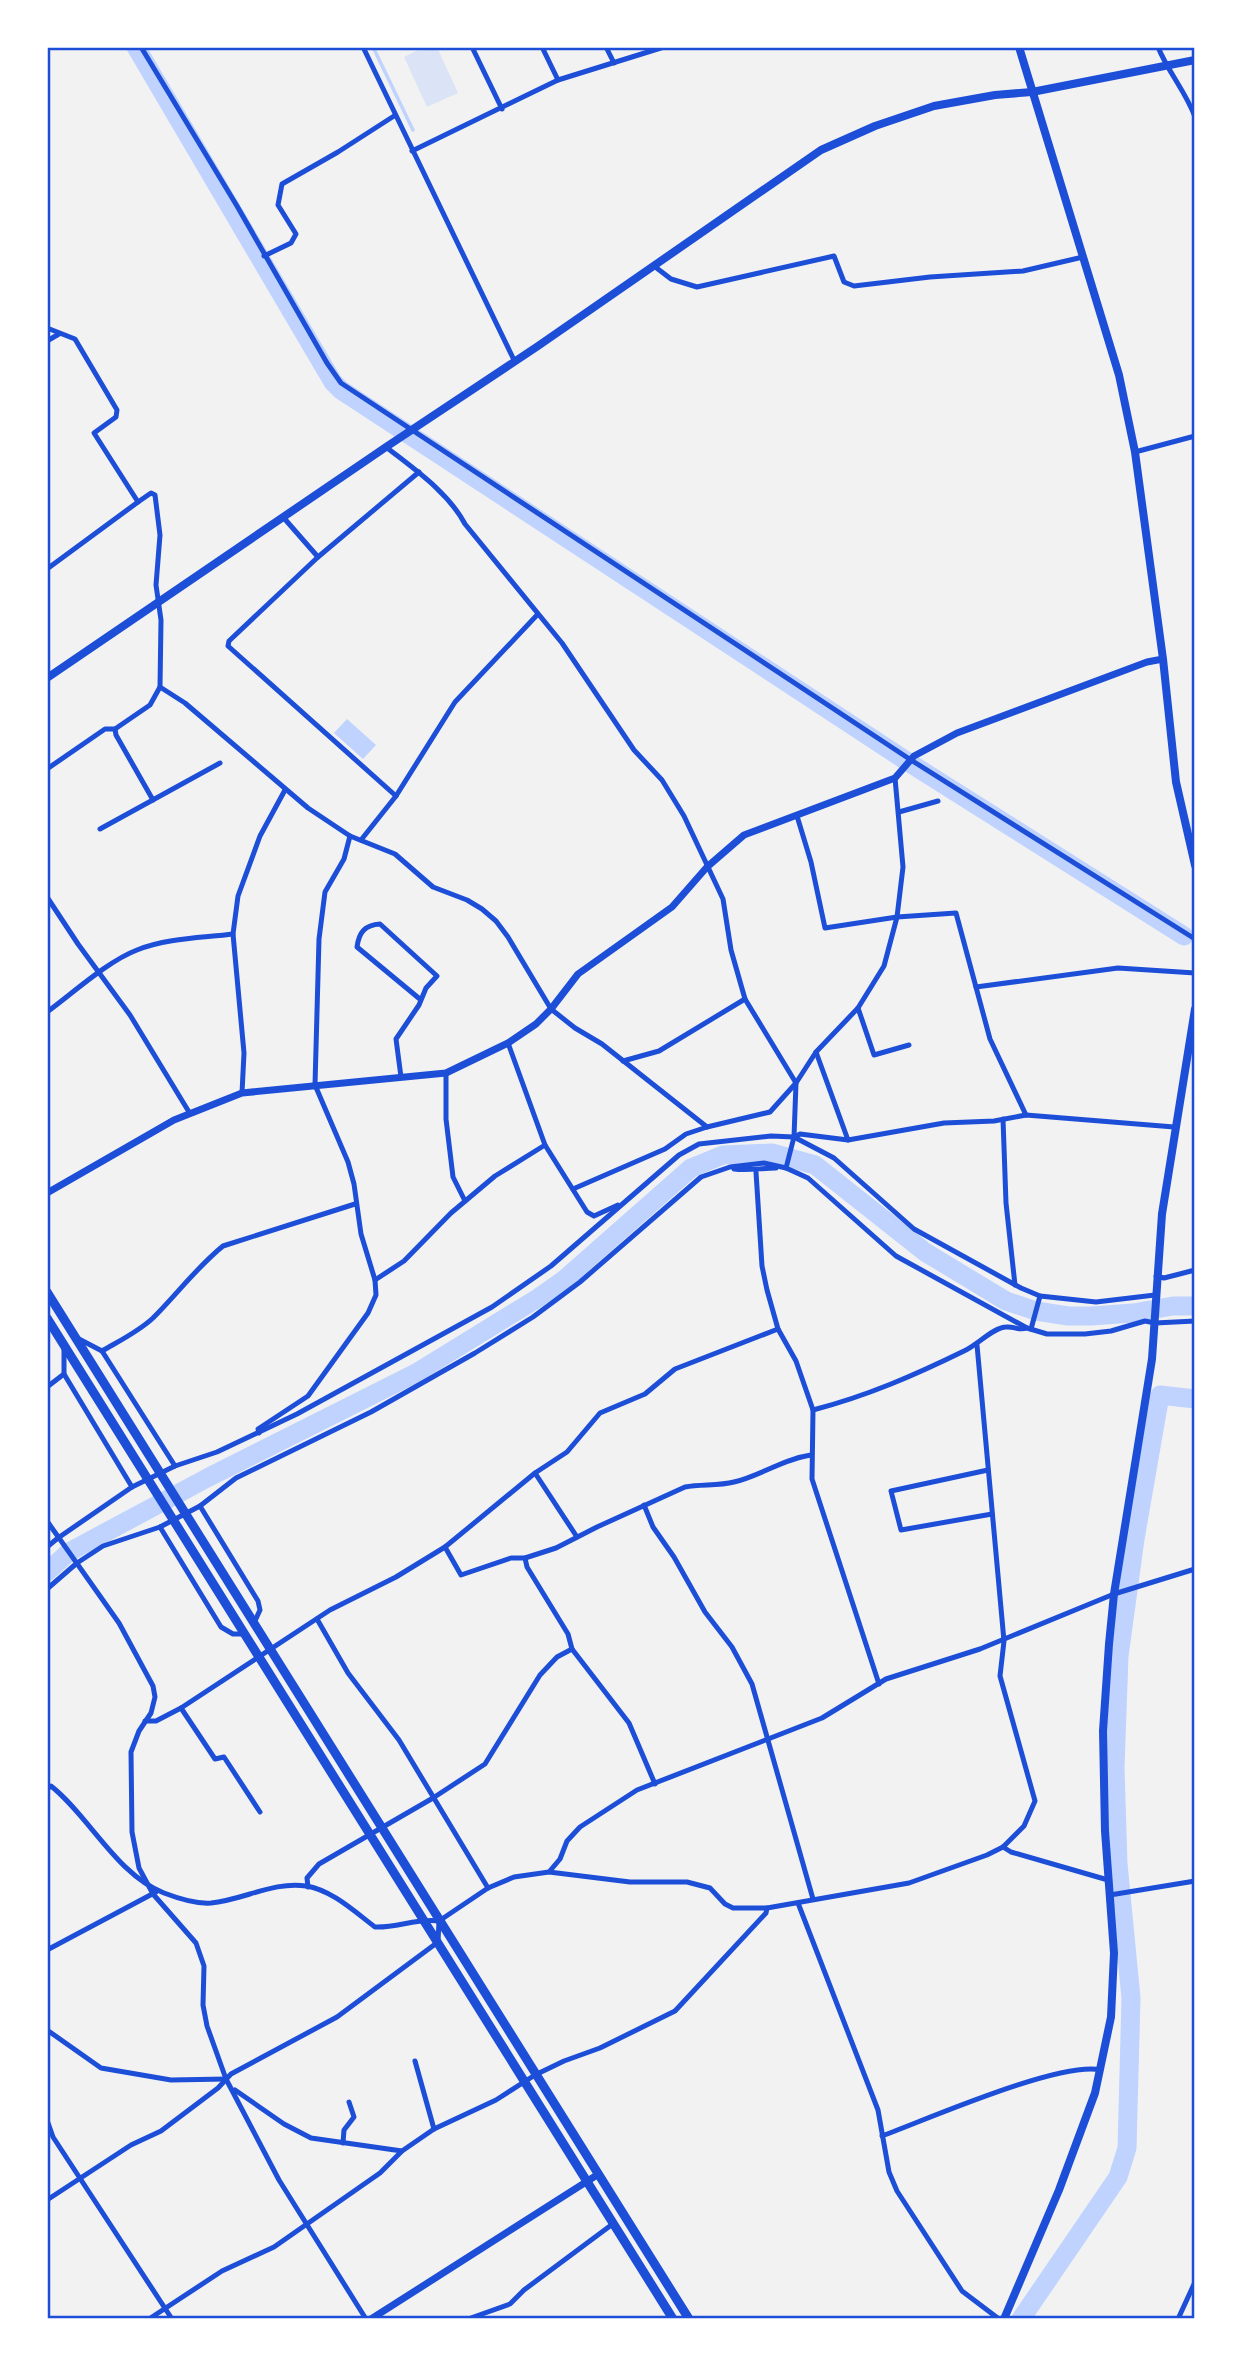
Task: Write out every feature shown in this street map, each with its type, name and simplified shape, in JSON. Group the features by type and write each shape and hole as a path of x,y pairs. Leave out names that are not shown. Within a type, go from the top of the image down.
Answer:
{"highway":[{"path":"47,1292 688,2319"},
{"path":"47,1318 673,2319"}],"main road":[{"path":"1019,47 1119,374 1135,452 1163,659 1176,782 1195,865"},
{"path":"47,678 821,150 875,126 934,106 995,95 1032,92 1195,60"},
{"path":"1002,2319 1059,2190 1095,2094 1111,2017 1114,1953 1105,1831 1103,1731 1114,1594 1152,1359 1161,1214 1195,1009"}],"street":[{"path":"141,47 341,383 407,433 911,760 1195,939"},
{"path":"363,47 514,360"},
{"path":"472,47 502,109"},
{"path":"542,47 558,80"},
{"path":"606,47 614,63"},
{"path":"412,151 558,80 664,47"},
{"path":"1158,47 1165,65 1190,104 1195,117"},
{"path":"264,256 291,243 296,234 278,205 282,184 394,116"},
{"path":"654,266 671,279 697,287 834,256 844,282 854,286 930,276 1023,271 1083,257"},
{"path":"47,328 75,339 117,410 116,417 94,433 138,502"},
{"path":"47,341 59,334"},
{"path":"1135,452 1195,436"},
{"path":"386,447 419,472 457,508 465,524 586,677 634,750 662,780 684,816 723,899 731,950 745,999 796,1083 793,1139 786,1168"},
{"path":"396,796 228,646 229,641 318,556 419,472"},
{"path":"47,569 151,493 155,495 160,535 156,584 161,620 160,687 150,705 115,729 105,729 47,769"},
{"path":"283,517 318,556"},
{"path":"360,840 396,796 455,702 538,614"},
{"path":"47,1193 189,1112 242,1093 446,1073 508,1043 536,1024 578,974 672,907 707,867 744,835 895,778 914,756 957,733 1147,662 1163,659"},
{"path":"160,687 185,703 285,790 350,836 395,853 433,887 467,900 496,921 551,1009 602,1044 707,1126"},
{"path":"115,729 153,800"},
{"path":"100,828 220,763"},
{"path":"573,1189 664,1149 686,1134 707,1126 770,1112 796,1083 816,1052 858,1007 884,966 897,917 903,867 895,778"},
{"path":"242,1093 244,1053 233,934 238,895 260,836 285,790"},
{"path":"899,812 938,801"},
{"path":"797,816 811,862 825,928 897,917 956,913 990,1039 1026,1115"},
{"path":"259,1433 258,1429 308,1396 368,1313 376,1295 375,1280 361,1234 348,1162 315,1085 319,939 326,892 344,859 350,836"},
{"path":"47,897 130,1015 189,1112"},
{"path":"401,1077 396,1039 421,1000 426,988 437,976 380,924 368,925 358,935 357,947 421,1000"},
{"path":"47,1012 135,950 166,942 233,934"},
{"path":"976,987 1118,968 1195,973"},
{"path":"623,1061 659,1051 745,999"},
{"path":"858,1007 874,1055 909,1045"},
{"path":"508,1043 545,1145 587,1212 594,1216 623,1203"},
{"path":"816,1052 848,1139"},
{"path":"446,1073 446,1119 453,1177 465,1201"},
{"path":"793,1139 800,1134 848,1139 944,1123 1026,1115 1174,1127"},
{"path":"1003,1119 1006,1203 1015,1285"},
{"path":"47,1548 132,1487 174,1466 217,1452 259,1433 492,1307 551,1266 679,1155 699,1143 771,1136 793,1139 834,1158 915,1229 1039,1298 1096,1302 1155,1297"},
{"path":"375,1280 404,1261 465,1201 495,1176 545,1145"},
{"path":"47,1590 77,1563 103,1546 160,1527 200,1506 236,1478 371,1412 475,1353 533,1317 618,1250 701,1177 730,1167 764,1163 786,1168 808,1178 896,1256 1047,1334 1111,1331 1155,1320 1195,1321"},
{"path":"730,1167 756,1172 764,1168 786,1168"},
{"path":"756,1172 762,1266 778,1329 796,1361 813,1410 812,1479 817,1500 879,1684"},
{"path":"102,1350 131,1335 152,1319 207,1259 223,1246 355,1204"},
{"path":"1156,1276 1164,1278 1195,1270"},
{"path":"1030,1327 1039,1298"},
{"path":"813,1410 850,1401 897,1384 977,1345 1005,1326 1021,1330 1030,1327"},
{"path":"145,1721 156,1721 181,1709 317,1619 396,1577 445,1547 535,1474 567,1452 600,1413 645,1394 675,1369 778,1329"},
{"path":"76,1337 102,1350 174,1466"},
{"path":"64,1345 64,1374 132,1487"},
{"path":"47,1950 156,1892 210,1903 292,1885 308,1886 340,1902 375,1927 404,1925 423,1919 439,1921 488,1888 514,1877 549,1872 630,1882 687,1882 710,1888 725,1904 733,1908 767,1908 909,1883 1003,1847 1024,1826 1035,1801 1000,1675 1004,1641 977,1345"},
{"path":"47,1387 64,1374"},
{"path":"445,1547 461,1575 511,1558 525,1558 556,1548 685,1487 732,1483 784,1462 811,1455"},
{"path":"988,1470 891,1491 901,1530 992,1514"},
{"path":"535,1474 577,1537"},
{"path":"644,1505 653,1527 674,1557 705,1612 732,1647 751,1684 813,1899"},
{"path":"200,1506 258,1601 260,1611 254,1623"},
{"path":"47,1521 119,1623 153,1686 155,1698 151,1713 139,1731 131,1752 132,1832 137,1871"},
{"path":"160,1527 221,1627 233,1634 245,1634"},
{"path":"525,1558 527,1567 568,1634 572,1649 629,1723 655,1784"},
{"path":"549,1872 560,1859 567,1841 580,1827 637,1790 822,1718 886,1679 1004,1641 1114,1594 1195,1569"},
{"path":"317,1619 348,1673 399,1740 488,1888"},
{"path":"308,1886 307,1878 319,1864 433,1798 485,1764 540,1675 557,1657 572,1649"},
{"path":"181,1709 215,1759 224,1758 260,1812"},
{"path":"47,1789 51,1786 63,1796 117,1859 137,1871 196,1943 204,1966 203,2005 207,2026 226,2079 279,2180 369,2319 597,2175"},
{"path":"1003,1847 1011,1852 1108,1880"},
{"path":"1110,1895 1195,1881"},
{"path":"798,1903 878,2110 889,2172 897,2191 962,2291 1002,2319"},
{"path":"149,2319 222,2271 274,2247 380,2173 402,2151 434,2129 496,2100 564,2061 600,2048 675,2011 766,1913 767,1908"},
{"path":"47,2200 131,2145 161,2131 231,2074 337,2017 438,1942 439,1921"},
{"path":"47,2030 102,2068 170,2080 226,2079"},
{"path":"415,2061 434,2129"},
{"path":"882,2136 1032,2081 1090,2067 1101,2070"},
{"path":"233,2089 284,2124 312,2137 402,2151"},
{"path":"343,2143 344,2130 354,2117 349,2102"},
{"path":"47,2120 53,2137 172,2319"},
{"path":"468,2319 510,2304 524,2290 614,2223"},
{"path":"1178,2319 1195,2282"}],"shaded area":[{"path":"424,47 437,47 458,93 427,107 404,57"}],"water":[{"path":"347,719 376,745 363,759 334,733"}],"waterway":[{"path":"136,47 333,382 341,390 905,760 1184,936"},
{"path":"373,47 413,130"},
{"path":"47,1572 69,1552 209,1477 416,1373 538,1298 565,1279 691,1168 723,1155 772,1153 815,1165 925,1252 1006,1301 1036,1311 1091,1316 1133,1313 1173,1306 1195,1306"},
{"path":"1021,2319 1118,2177 1127,2148 1131,1998 1118,1864 1115,1768 1119,1656 1135,1539 1160,1395 1195,1399"}]}
